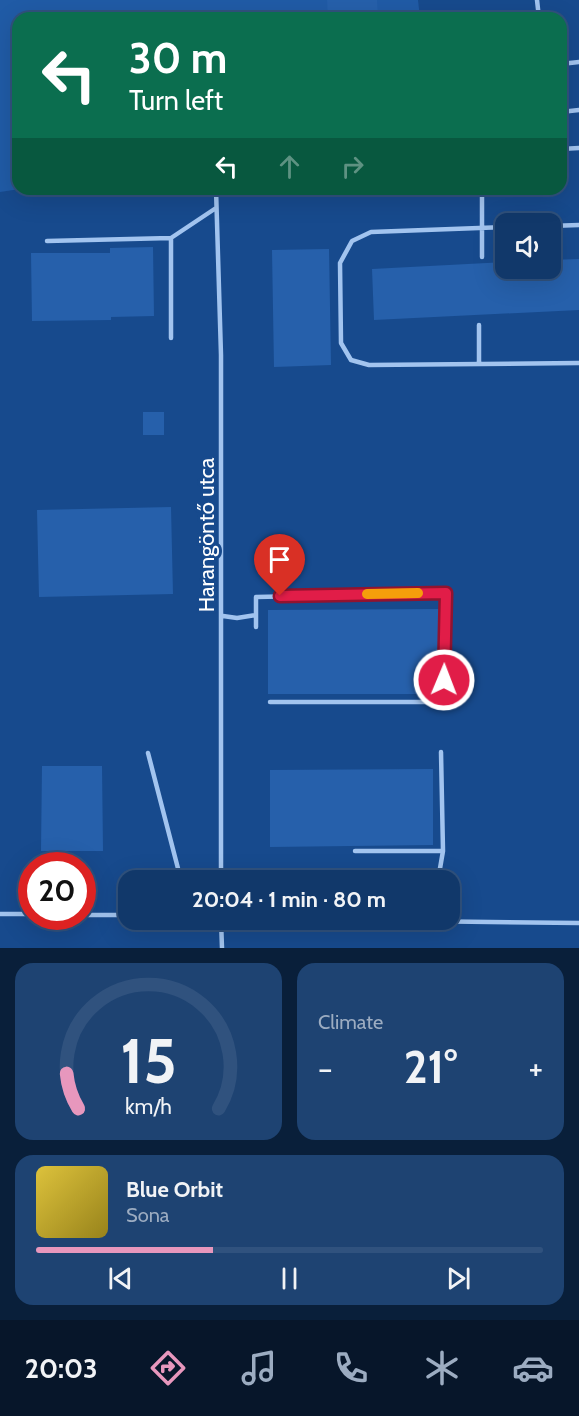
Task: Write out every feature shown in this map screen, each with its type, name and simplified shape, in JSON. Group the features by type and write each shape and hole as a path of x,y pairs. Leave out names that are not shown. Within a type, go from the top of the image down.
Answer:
{"lane":[{"name":"Harangöntő utca","path":"216,195 221,355 223,616 221,870"},
{"path":"482,195 482,257"},
{"path":"47,241 171,238 216,208"},
{"path":"561,226 579,225"},
{"path":"495,227 371,232 352,241 340,263 341,343 351,360 369,365 579,363"},
{"path":"171,238 171,338"},
{"path":"479,325 479,364"},
{"path":"256,627 256,597 446,593 444,702 270,702"},
{"path":"223,616 237,618 256,615"},
{"path":"440,870 443,850 441,752"},
{"path":"148,753 178,870"},
{"path":"355,851 443,850"},
{"path":"0,914 18,914"},
{"path":"96,915 118,915"},
{"path":"460,921 579,923"},
{"path":"221,930 222,948"}],"shaded area":[{"path":"0,0 418,0 419,12 12,12 12,190 0,192"}],"building":[{"path":"327,0 377,0 378,12 328,12"},
{"path":"153,247 154,316 111,317 111,320 32,321 31,253 110,253 110,248"},
{"path":"329,249 331,365 274,367 272,250"},
{"path":"579,259 579,310 374,320 372,269 495,263 495,279 561,279 561,260"},
{"path":"143,412 164,412 164,435 143,435"},
{"path":"171,507 173,594 39,597 37,510"},
{"path":"440,609 440,694 268,694 268,610"},
{"path":"42,766 102,766 103,851 41,851"},
{"path":"433,769 433,845 270,847 270,770"}],"slow traffic":[{"path":"367,594 418,593"}],"route":[{"path":"280,596 446,593 444,680"}]}
